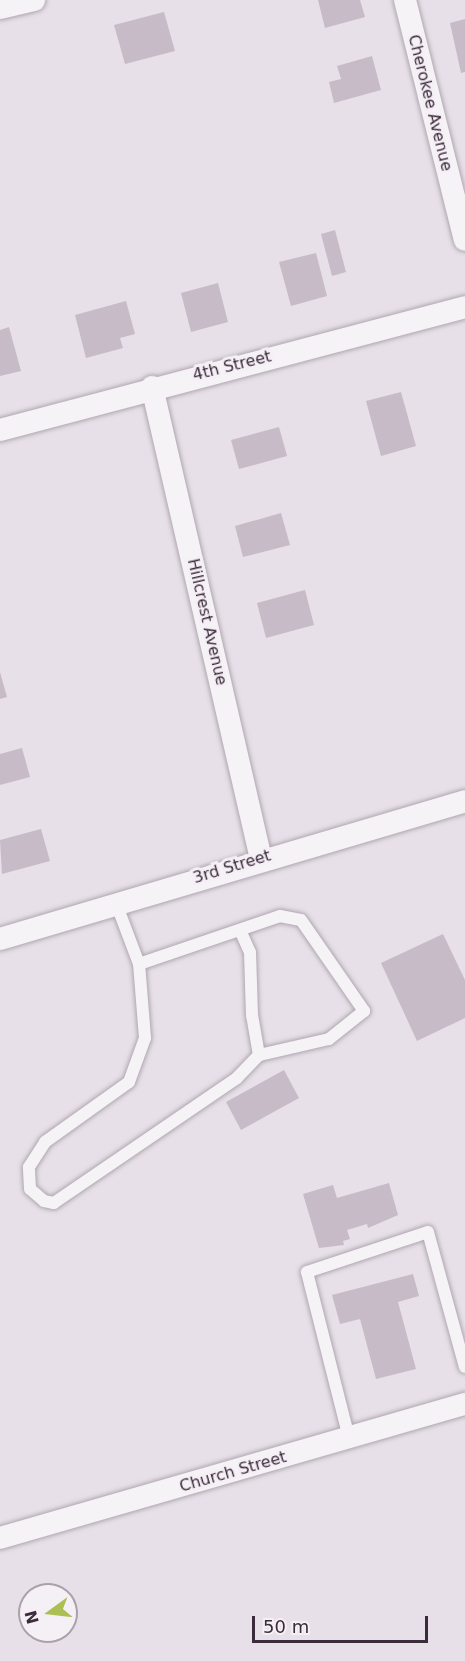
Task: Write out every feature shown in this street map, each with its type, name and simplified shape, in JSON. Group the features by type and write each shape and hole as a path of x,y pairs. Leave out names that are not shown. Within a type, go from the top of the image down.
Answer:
{"street":[{"path":"0,8 34,0"},
{"name":"Cherokee Avenue","path":"405,0 465,240"},
{"name":"4th Street","path":"0,429 152,387 465,307"},
{"name":"Hillcrest Avenue","path":"152,387 261,858"},
{"name":"3rd Street","path":"0,939 261,858 465,801"},
{"name":"Church Street","path":"0,1538 465,1404"}],"lane":[{"path":"116,903 139,964 145,1038 129,1082 45,1142 29,1167 30,1189 44,1201 54,1203 237,1078 259,1055 329,1040 364,1011 301,920 280,916 139,964"},
{"path":"240,930 250,952 252,1015 259,1055"},
{"path":"349,1438 307,1272 428,1232 465,1367"}],"building":[{"path":"318,0 360,0 365,17 325,28"},
{"path":"164,12 175,51 125,64 114,25"},
{"path":"465,19 465,72 461,73 450,23"},
{"path":"372,56 381,90 334,103 329,82 341,79 337,66"},
{"path":"335,230 346,272 332,276 321,234"},
{"path":"316,253 327,296 291,306 279,262"},
{"path":"218,283 228,322 191,332 181,293"},
{"path":"126,301 135,334 120,338 123,348 86,358 75,315"},
{"path":"9,327 21,371 0,376 0,330"},
{"path":"401,392 416,446 381,456 366,401"},
{"path":"279,427 287,456 239,469 231,440"},
{"path":"281,513 290,545 243,557 235,526"},
{"path":"305,590 314,625 266,638 257,603"},
{"path":"0,672 7,697 0,699"},
{"path":"22,748 30,777 0,785 0,754"},
{"path":"41,829 50,861 2,874 0,840"},
{"path":"443,934 465,980 465,1018 417,1041 381,963"},
{"path":"284,1070 299,1098 241,1130 226,1102"},
{"path":"389,1183 398,1215 368,1228 367,1224 347,1230 350,1239 343,1241 344,1245 319,1248 303,1194 333,1185 337,1198"},
{"path":"413,1274 419,1296 398,1302 416,1369 376,1379 360,1319 340,1324 332,1295"}]}
